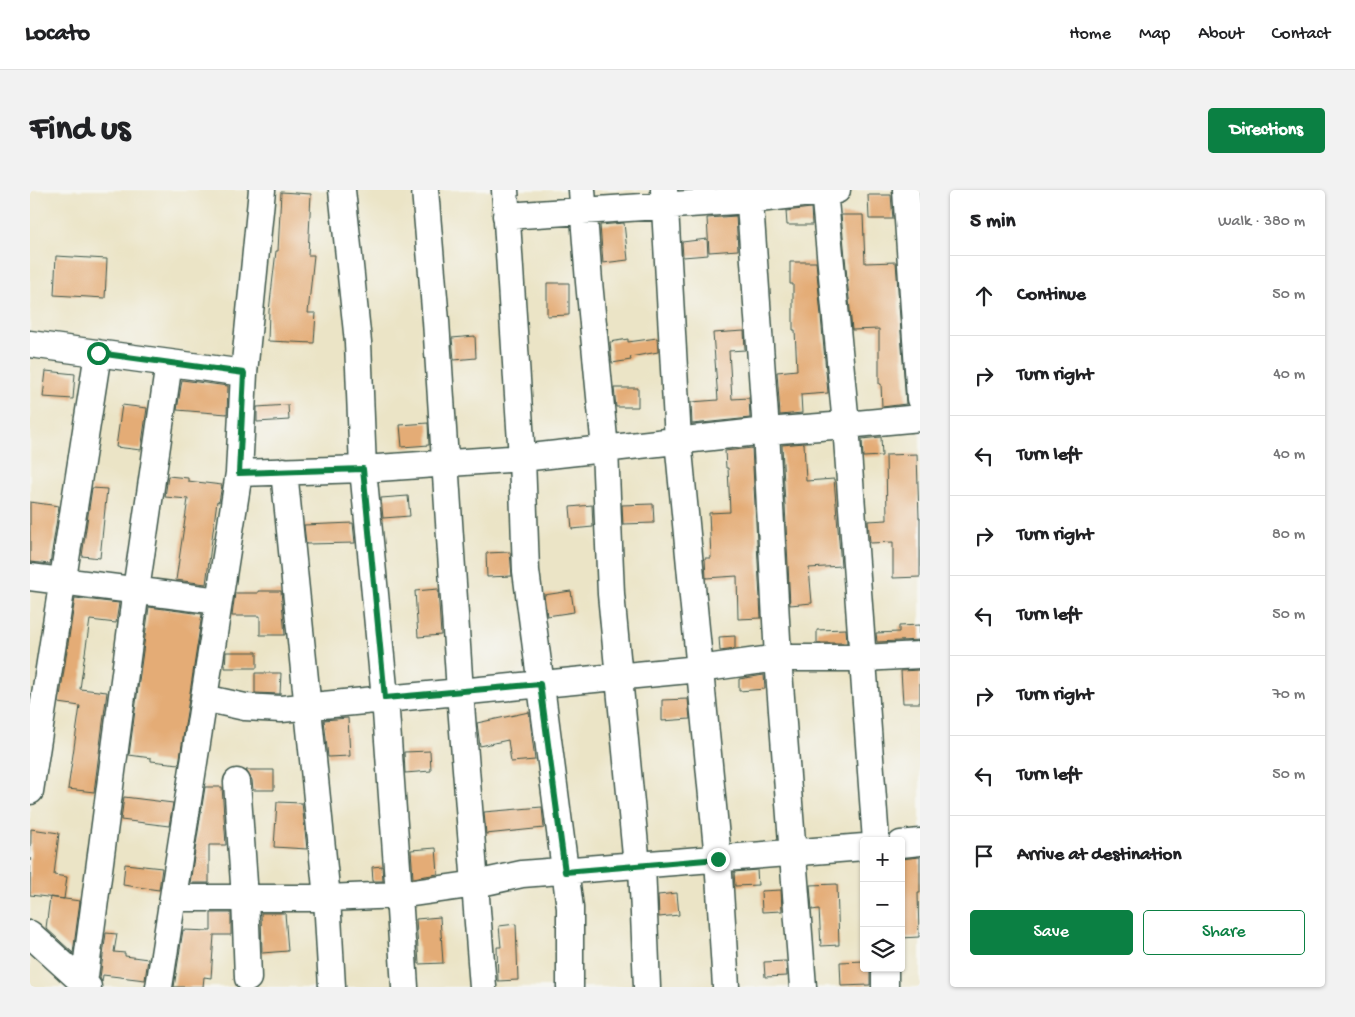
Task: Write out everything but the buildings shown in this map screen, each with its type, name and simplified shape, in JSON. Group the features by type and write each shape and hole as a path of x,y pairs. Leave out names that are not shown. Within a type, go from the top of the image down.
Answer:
{"street":[{"path":"159,987 239,473 244,373 262,190"},
{"path":"342,190 358,342 363,469 385,698 405,987"},
{"path":"425,190 460,692 483,987"},
{"path":"505,190 522,458 526,571 570,908 570,987"},
{"path":"506,216 583,201 828,190 876,837"},
{"path":"906,190 920,399"},
{"path":"750,195 766,431 778,658 803,987"},
{"path":"664,198 678,440 718,859 726,987"},
{"path":"583,201 588,282 605,449 612,594 639,865 647,987"},
{"path":"30,344 244,373"},
{"path":"30,791 98,353"},
{"path":"86,985 136,590 169,363"},
{"path":"239,473 363,469 522,458 766,431 920,418"},
{"path":"284,471 327,898 332,987"},
{"path":"30,577 219,601"},
{"path":"204,698 245,708 280,709 699,669 778,658 863,658 920,655"},
{"path":"237,782 248,978"},
{"path":"905,844 920,842"},
{"path":"173,898 400,896 476,884 522,874 860,847"},
{"path":"30,934 86,985"},
{"path":"885,972 885,987"}],"route":[{"path":"98,353 244,373 239,473 363,469 385,698 540,684 565,872 718,859"}]}
